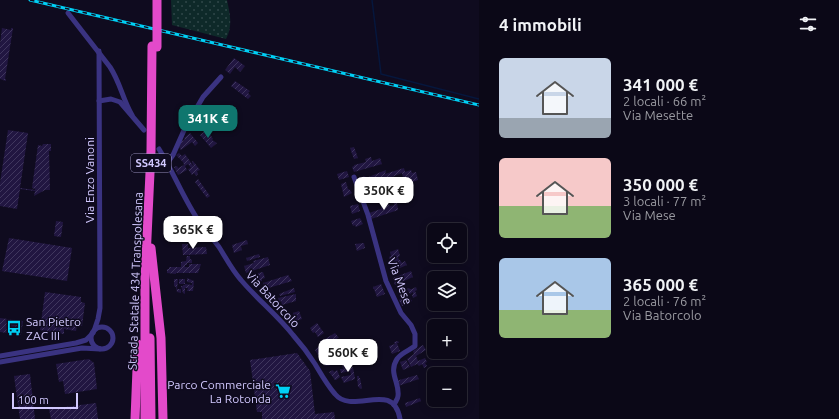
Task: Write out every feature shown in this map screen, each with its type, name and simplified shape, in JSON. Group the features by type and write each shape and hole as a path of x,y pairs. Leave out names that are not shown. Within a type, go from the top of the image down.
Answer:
{"highway":[{"name":"Strada Statale 434 Transpolesana","path":"151,419 151,248 156,166 153,0"},
{"name":"Strada Statale 434 Transpolesana","path":"145,419 145,280 157,0"},
{"path":"151,248 161,338 163,419"},
{"path":"135,419 141,286 145,280"}],"street":[{"path":"68,13 113,71 125,102 132,115"},
{"name":"Via Enzo Vanoni","path":"93,332 100,308 99,51"},
{"path":"168,162 202,97 221,77"},
{"path":"99,101 111,99 123,104 144,130"},
{"name":"Via Batorcolo","path":"159,149 168,162 185,198 200,223 236,274 293,334 312,358 337,396 341,400 348,402 384,399 394,405"},
{"name":"Via Mese","path":"354,176 368,215 386,281 401,313 411,325 415,334 415,346 398,357 395,364 394,376 398,396 394,405"},
{"name":"Via Enzo Vanoni","path":"100,308 103,322 112,333 113,340 110,347 100,349"},
{"path":"0,356 76,343 86,340 100,327 107,328"},
{"path":"93,332 92,343 100,349"},
{"path":"0,362 82,348 100,349"},
{"path":"394,405 398,411 400,419"}],"green space":[{"path":"171,0 227,0 230,15 230,29 226,39 172,25"}],"building":[{"path":"2,28 11,30 11,28 13,28 5,79 6,81 0,79 0,44"},
{"path":"234,58 245,66 240,72 235,67 230,74 225,70"},
{"path":"235,81 250,91 248,93 251,96 248,99 231,86"},
{"path":"196,116 202,123 195,128 190,121"},
{"path":"207,129 213,139 212,140 217,143 211,148 200,135"},
{"path":"8,130 28,133 20,188 35,190 32,188 38,145 42,146 43,144 51,144 51,151 49,151 50,190 45,190 34,196 35,191 20,189 17,209 0,206 0,183"},
{"path":"190,133 198,143 195,146 192,142 181,150 179,147 182,139 183,141 185,139 184,138"},
{"path":"354,147 358,158 354,159 350,148"},
{"path":"179,153 182,156 185,154 194,167 193,161 200,170 197,171 198,174 196,176 194,173 192,175 188,169 191,168 188,164 185,166 187,170 178,175 174,167 177,166 178,168 184,165 176,155"},
{"path":"371,157 372,161 380,158 382,164 354,172 352,167 354,165 366,162 365,159"},
{"path":"404,168 405,172 411,170 412,173 416,172 418,180 407,184 402,173 377,183 376,179 359,184 357,179 365,176 366,178 386,170 385,174"},
{"path":"347,171 349,177 339,180 337,174"},
{"path":"198,179 210,196 207,198 195,182"},
{"path":"369,181 371,186 361,190 360,185"},
{"path":"346,182 348,189 352,193 344,197 341,184"},
{"path":"390,182 392,186 382,189 379,187 379,186"},
{"path":"372,190 372,193 376,190 377,196 365,199 363,193 367,192 370,194 369,191"},
{"path":"397,202 398,210 371,219 369,213 381,209 381,207 389,204 390,206 394,205 394,203"},
{"path":"358,204 360,211 352,214 350,206"},
{"path":"360,218 363,224 356,227 355,225 353,226 351,221"},
{"path":"56,221 63,222 61,237 54,236"},
{"path":"179,235 205,235 205,240 179,240"},
{"path":"9,238 72,248 67,281 2,271"},
{"path":"247,240 248,244 241,246 242,250 234,253 232,245"},
{"path":"364,243 365,248 357,251 355,244"},
{"path":"182,244 188,244 188,248 206,247 207,254 183,255"},
{"path":"398,249 400,256 398,257 399,260 402,263 405,261 407,265 395,270 389,257 391,256 390,252"},
{"path":"259,254 260,257 247,261 246,258"},
{"path":"187,256 190,256 192,263 187,263 185,267 189,267 189,264 201,264 198,273 167,273 167,269 169,269 169,267 181,267 181,262 186,261"},
{"path":"268,257 270,265 246,273 244,266 254,263 253,261"},
{"path":"411,271 413,277 395,285 393,278"},
{"path":"263,272 265,278 262,279 262,281 257,282 259,279 258,273"},
{"path":"288,275 292,281 265,289 263,283"},
{"path":"187,278 194,281 193,291 187,291 188,288 185,288 185,294 183,293 181,286 185,284 192,285 192,283 187,282"},
{"path":"174,279 178,279 177,289 181,289 181,293 177,292 176,287 174,286"},
{"path":"179,279 185,279 185,284 179,284"},
{"path":"381,284 385,294 377,297 373,287"},
{"path":"416,287 417,290 415,291 417,296 413,298 413,292 410,294 407,289"},
{"path":"294,288 295,292 280,296 279,294"},
{"path":"406,289 408,294 405,296 410,298 412,301 402,306 399,300 401,299 398,292"},
{"path":"45,292 81,297 81,302 85,303 82,326 77,326 76,331 64,329 64,334 40,330"},
{"path":"296,294 296,301 282,305 281,301 279,302 278,298"},
{"path":"299,311 302,319 295,321 293,313"},
{"path":"0,318 23,321 21,335 0,332"},
{"path":"317,323 324,333 318,337 310,328"},
{"path":"335,333 342,344 336,349 332,349 328,341 322,344 320,342"},
{"path":"398,341 399,343 397,343 400,351 392,354 389,346"},
{"path":"323,344 325,347 323,349 326,352 318,355 315,350"},
{"path":"423,345 426,350 416,356 418,361 425,358 427,362 425,363 427,366 424,368 422,364 419,366 417,364 411,367 407,359 414,354 413,351"},
{"path":"345,351 348,359 341,362 337,357"},
{"path":"329,352 333,363 329,366 325,366 322,361 325,359 324,357 321,359 320,358"},
{"name":"Parco Commerciale La Rotonda","path":"297,353 310,371 315,414 334,412 335,419 262,419 262,412 257,412 250,360"},
{"path":"89,359 94,363 97,389 65,394 63,381 59,382 56,364"},
{"path":"406,360 410,367 403,370 400,362"},
{"path":"349,362 350,368 353,367 355,379 344,383 341,377 351,375 350,371 341,373 340,369 343,369 342,365"},
{"path":"333,370 334,372 337,370 340,377 336,380 329,372"},
{"path":"30,374 35,419 20,419 14,376"},
{"path":"417,375 419,379 398,386 396,381"},
{"path":"357,376 360,378 362,388 360,389 358,387"},
{"path":"420,398 421,401 406,407 405,403"},
{"path":"96,403 98,419 51,419 49,409"}],"waterway":[{"path":"372,0 381,74 479,99"}],"railway":[{"path":"30,0 479,105"}],"place":[{"name":"San Pietro ZAC III","path":"14,328"},
{"name":"Parco Commerciale La Rotonda","path":"283,391"}]}
